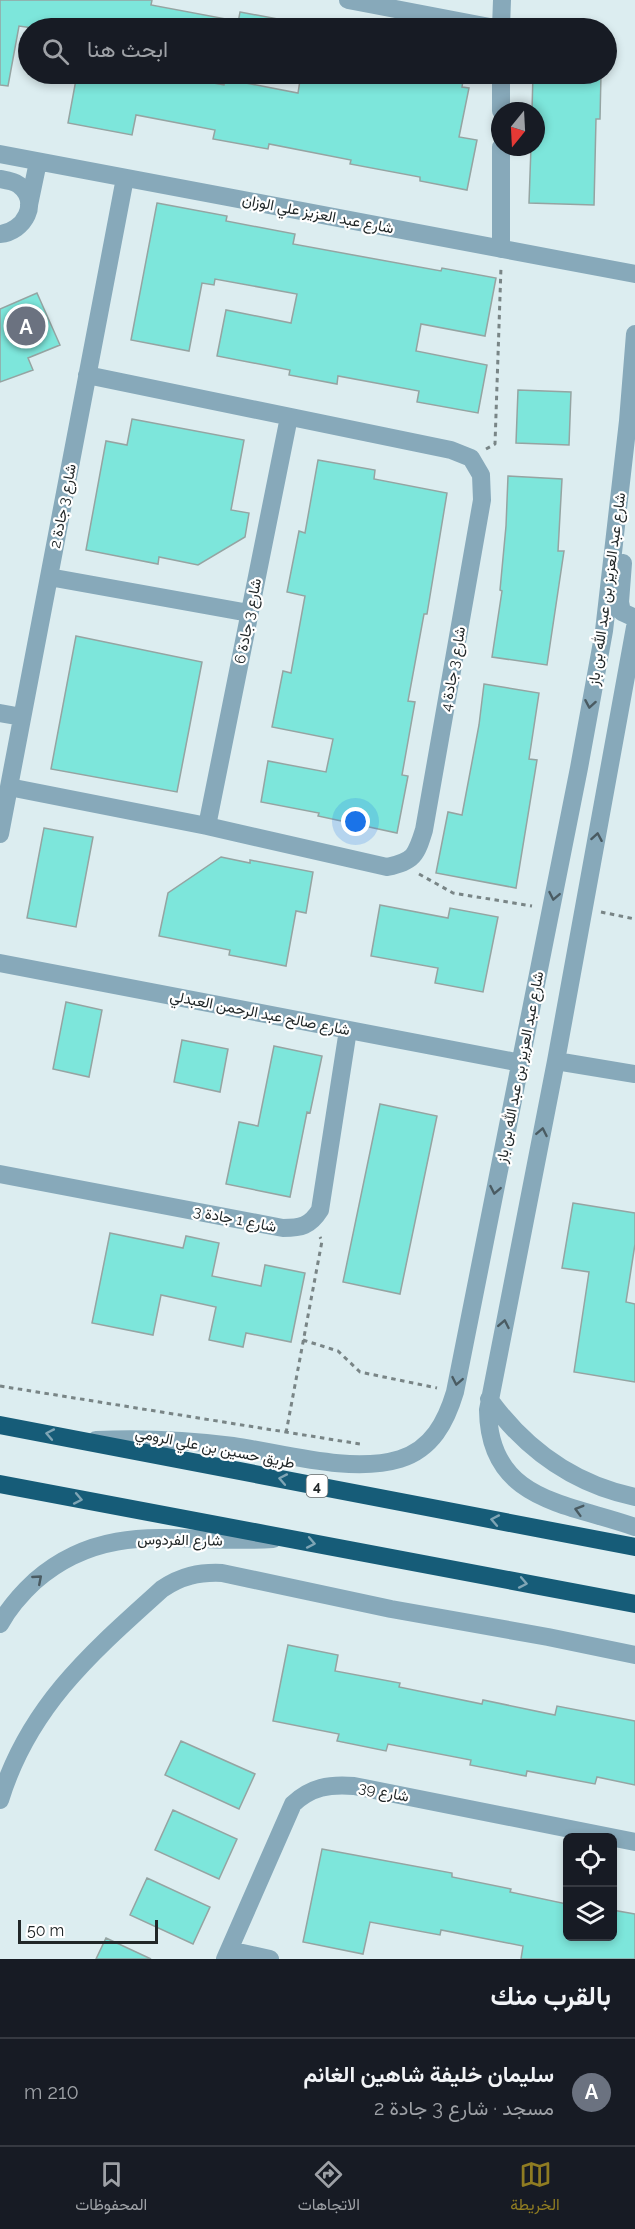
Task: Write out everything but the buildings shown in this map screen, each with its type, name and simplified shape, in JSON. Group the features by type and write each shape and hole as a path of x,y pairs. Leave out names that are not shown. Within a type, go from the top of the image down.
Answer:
{"highway":[{"name":"طريق حسين بن علي الرومي","path":"0,1425 635,1547"},
{"path":"0,1484 635,1604"}],"street":[{"path":"348,0 442,18"},
{"path":"501,18 502,0"},
{"path":"501,84 501,102"},
{"name":"شارع عبد العزيز علي الوزان","path":"0,154 635,274"},
{"path":"501,156 501,249"},
{"path":"0,234 20,227 25,221 38,162"},
{"name":"شارع 3 جادة 2","path":"0,834 125,178"},
{"path":"0,179 17,183 24,189 29,205"},
{"name":"شارع عبد العزيز بن عبد الله بن باز","path":"81,1440 196,1442 330,1462 386,1462 414,1453 430,1442 442,1427 455,1392 604,631 635,334"},
{"path":"87,375 451,450 471,458"},
{"name":"شارع 3 جادة 6","path":"207,826 289,417"},
{"name":"شارع 3 جادة 4","path":"407,863 419,849 424,830 482,500 481,475 471,458"},
{"path":"619,500 626,520 620,602 622,612 635,618"},
{"path":"49,577 249,613"},
{"name":"شارع عبد العزيز بن عبد الله بن باز","path":"635,627 556,1061 489,1399 488,1424 490,1438 501,1464 528,1491 547,1500 635,1527"},
{"path":"604,631 615,632 622,637 624,645 612,713 617,730"},
{"path":"0,713 22,717"},
{"path":"9,787 207,826 387,867 407,863"},
{"name":"شارع صالح عبد الرحمن العبدلي","path":"0,963 521,1063"},
{"path":"314,1219 320,1210 348,1030"},
{"path":"556,1061 635,1074"},
{"name":"شارع 1 جادة 3","path":"0,1174 283,1228 300,1228 314,1219"},
{"path":"489,1399 514,1431 547,1460 586,1481 635,1497"},
{"name":"شارع الفردوس","path":"0,1624 14,1603 44,1574 60,1562 98,1545 121,1540 156,1537 238,1541 283,1538"},
{"path":"0,1800 28,1734 51,1698 68,1678 162,1589 184,1577 197,1574 222,1573 391,1609 635,1655"},
{"name":"شارع 39","path":"270,1959 227,1954 293,1804 302,1795 316,1788 334,1784 354,1786 635,1842"}],"path":[{"path":"471,458 495,444 501,249"},
{"path":"407,863 428,881 453,893 551,909"},
{"path":"584,909 635,919"},
{"path":"286,1433 321,1241 314,1219"},
{"path":"303,1340 338,1352 360,1372 455,1392"},
{"path":"0,1386 368,1446"}],"place":[{"name":"سليمان خليفة شاهين الغانم","path":"26,326"}]}
